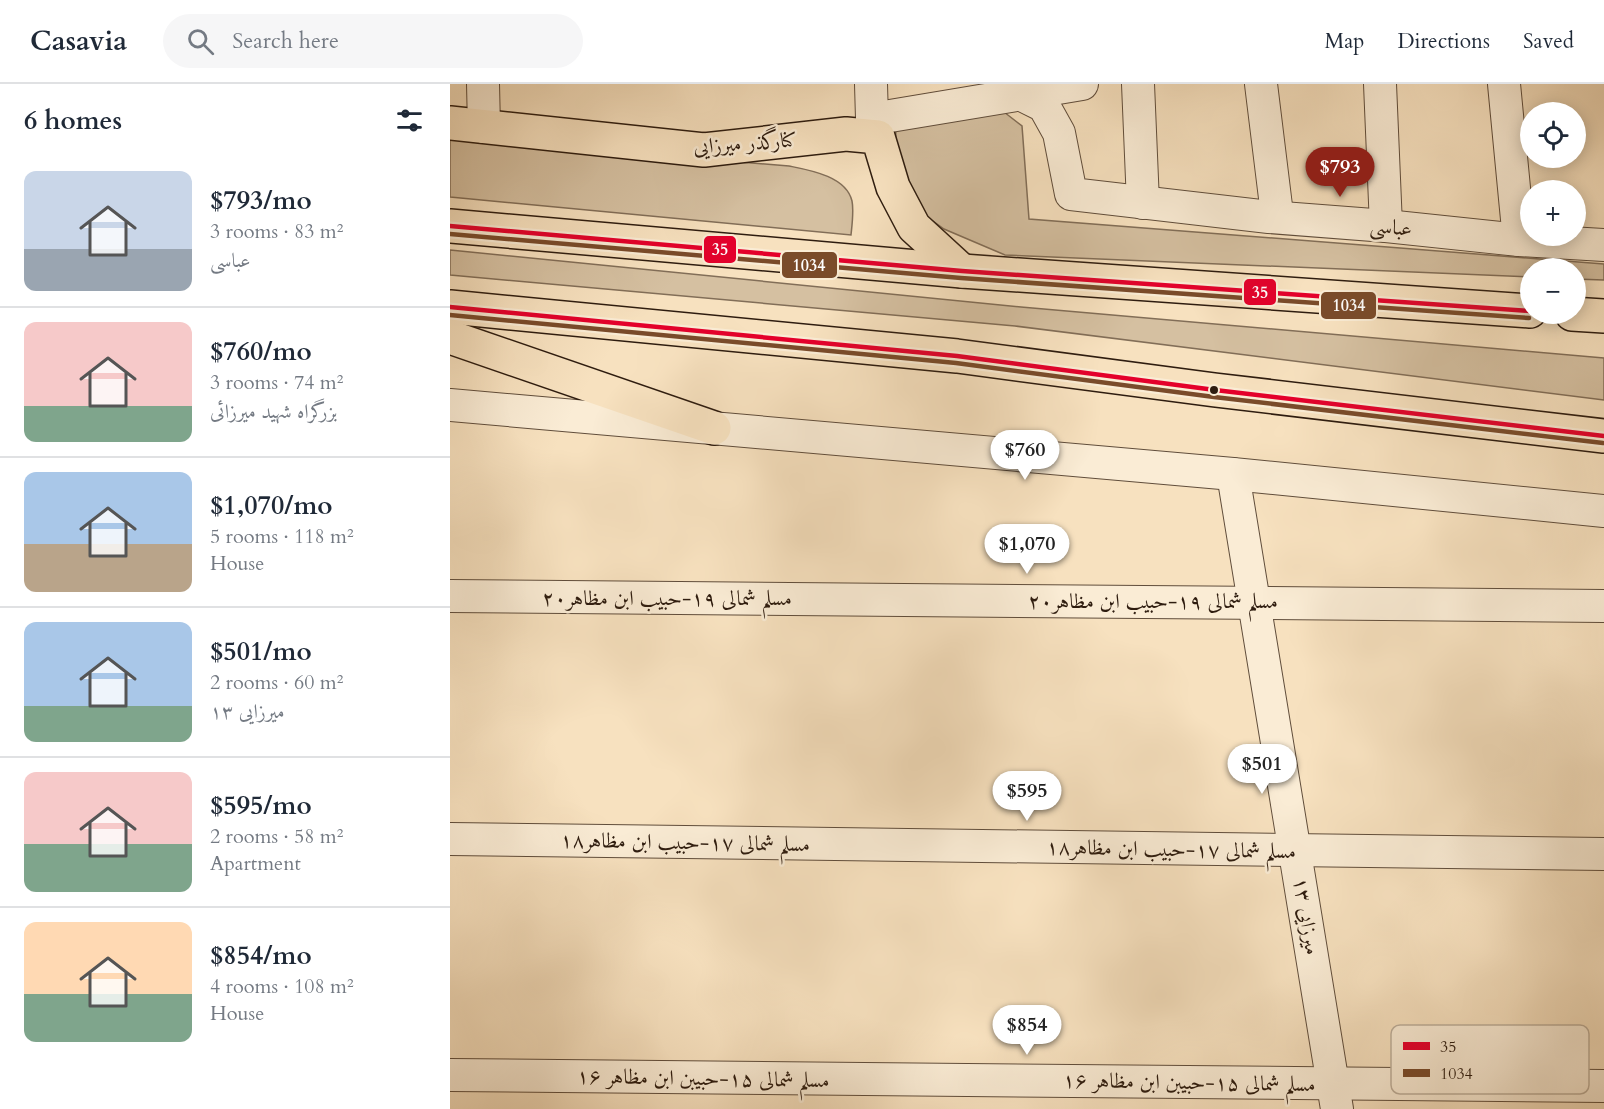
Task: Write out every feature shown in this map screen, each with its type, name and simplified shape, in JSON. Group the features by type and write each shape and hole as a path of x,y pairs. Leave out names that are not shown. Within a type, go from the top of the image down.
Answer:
{"main road":[{"name":"کنارگذر میرزایی","path":"450,123 704,150 846,134 875,128"},
{"path":"875,128 893,187 914,227 962,271"},
{"path":"450,226 962,271 1520,310"},
{"path":"450,307 957,356 1604,436"},
{"path":"1586,315 1604,316"},
{"path":"450,337 714,428"}],"street":[{"path":"483,84 484,127"},
{"path":"871,84 875,128 1018,89 1082,84"},
{"path":"1138,84 1143,203"},
{"path":"1261,84 1276,206"},
{"path":"1380,84 1386,226"},
{"path":"1504,84 1519,240"},
{"name":"عباسی","path":"1018,89 1044,106 1059,133 1071,194 1269,217 1519,240 1604,245"},
{"path":"450,405 1233,474 1604,511"},
{"name":"میرزایی ۱۳","path":"1233,474 1335,1096"},
{"name":"مسلم شمالی ۱۹-حبیب ابن مظاهر۲۰","path":"450,596 1604,606"},
{"name":"مسلم شمالی ۱۷-حبیب ابن مظاهر۱۸","path":"450,839 1604,854"},
{"name":"مسلم شمالی ۱۵-حبیبن ابن مظاهر ۱۶","path":"450,1075 1335,1096 1391,1094"},
{"name":"مسلم شمالی ۱۵-حبیبن ابن مظاهر ۱۶","path":"1589,1087 1604,1086"}],"shaded area":[{"path":"1004,112 1022,126 1029,219 1527,258 1520,258 1520,277 1005,255 944,229 926,216 895,162 896,126"},
{"path":"450,138 789,166 806,170 835,180 848,192 853,205 851,235 450,197"},
{"path":"450,250 1021,307 1604,358 1604,400 1015,326 450,275"},
{"path":"1586,263 1604,264 1604,280 1586,279"}],"transit line":[{"name":"35","path":"450,226 962,271 1520,310"},
{"name":"1034","path":"450,234 961,278 1520,317"},
{"name":"35","path":"450,307 957,356 1215,390 1604,436"},
{"name":"1034","path":"450,315 956,363 1214,397 1603,443"}]}
